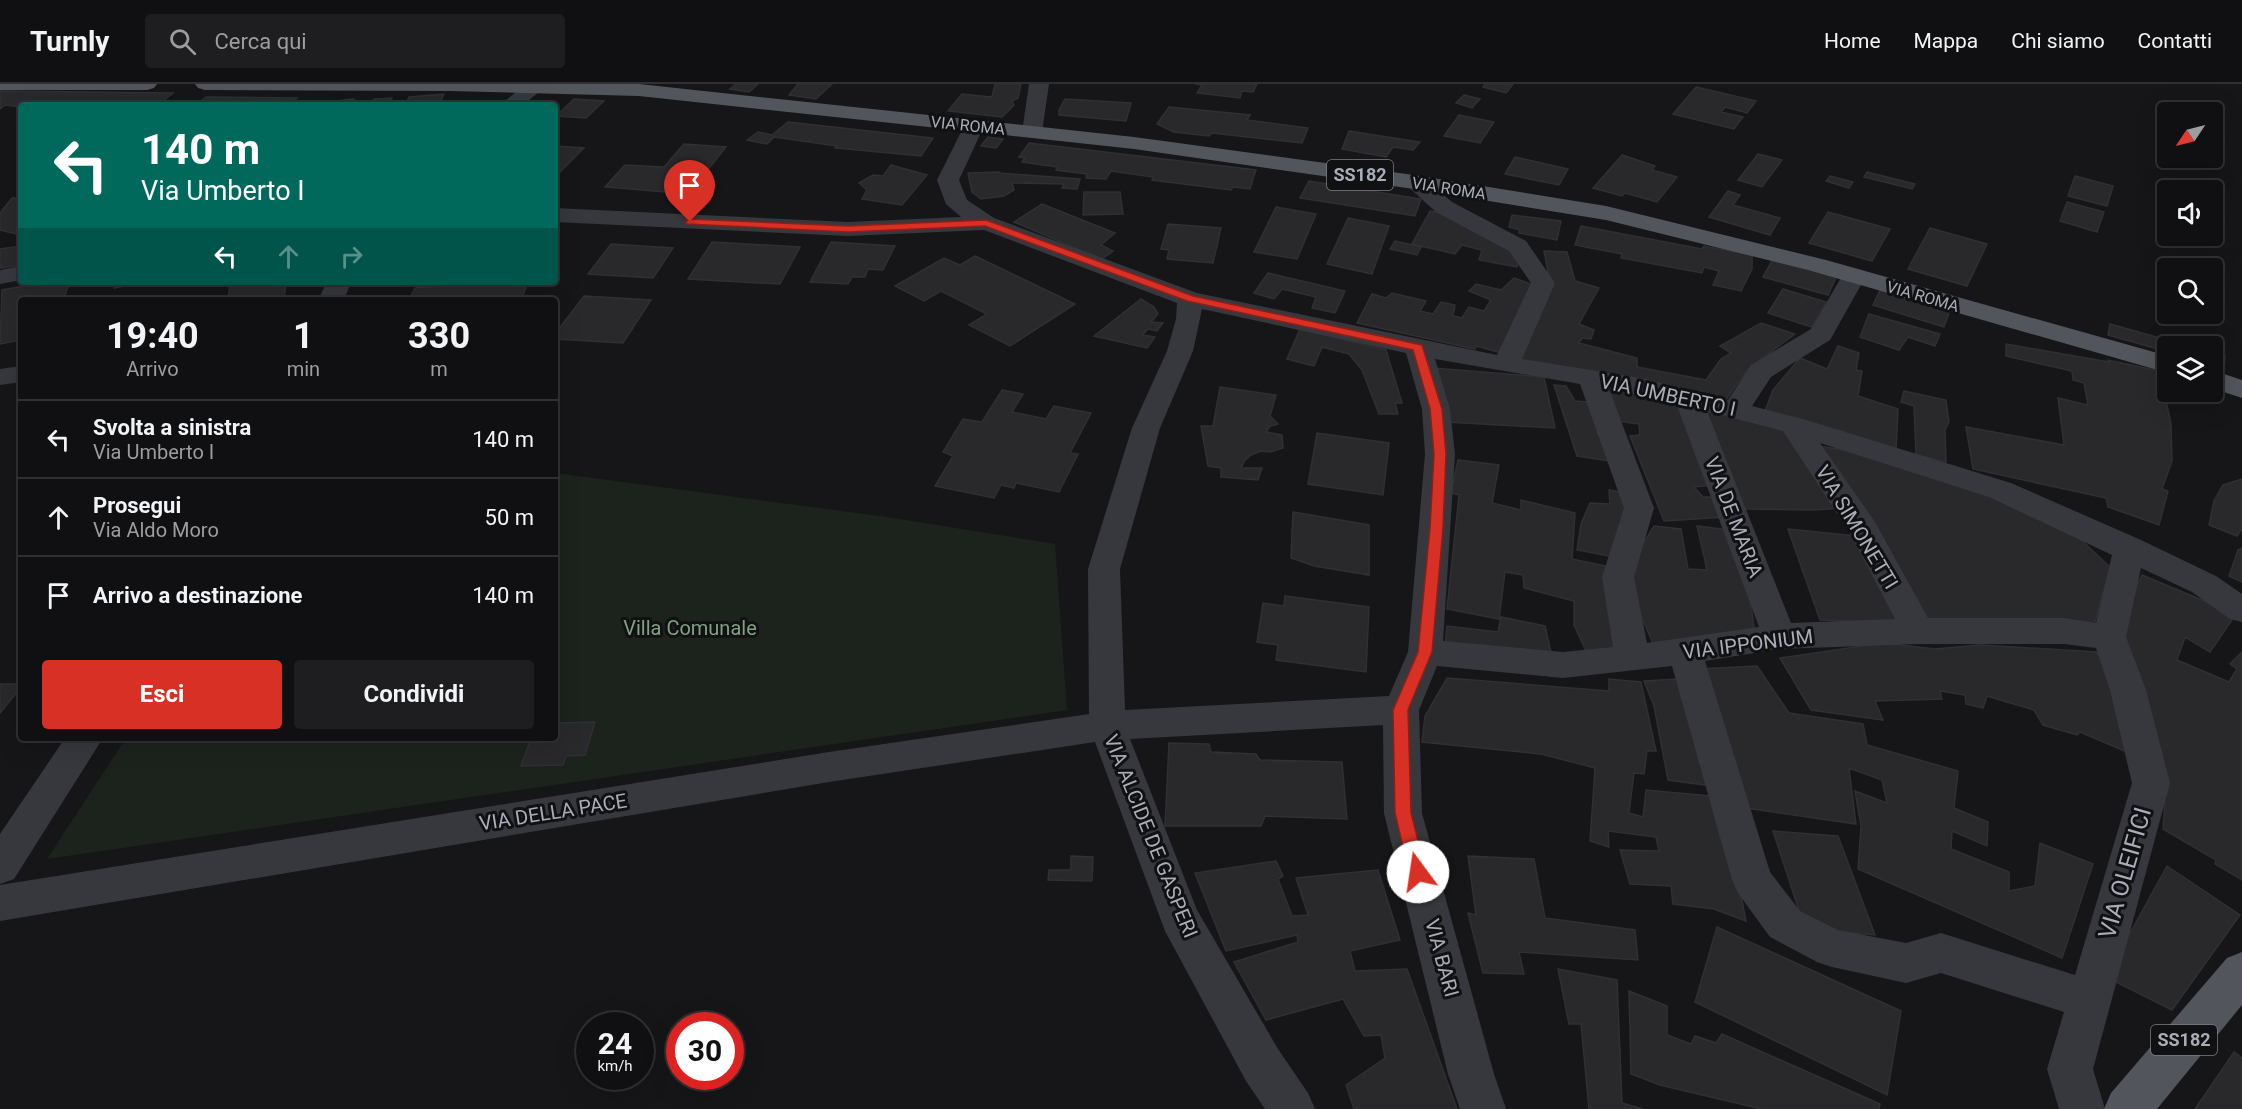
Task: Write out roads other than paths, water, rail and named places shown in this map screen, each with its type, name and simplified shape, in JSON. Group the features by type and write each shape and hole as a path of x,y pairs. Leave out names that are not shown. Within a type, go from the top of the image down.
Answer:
{"main road":[{"path":"0,84 147,84"},
{"name":"SS182","path":"205,84 535,87"},
{"name":"VIA ROMA","path":"535,87 639,90 1134,143 1414,182 1606,213 1854,276 2157,362"},
{"path":"2223,382 2242,390"},
{"name":"SS182","path":"2127,1109 2242,972"}],"street":[{"path":"1032,132 1039,84"},
{"path":"514,102 535,87"},
{"path":"974,126 948,180 957,204 986,223"},
{"path":"1414,182 1444,207 1518,246 1543,283 1506,364"},
{"path":"558,215 848,229 986,223"},
{"name":"VIA UMBERTO I","path":"986,223 1190,299 1418,348 1646,387 1793,425 2000,490 2204,584 2242,610"},
{"path":"0,277 18,274"},
{"path":"1735,410 1761,371 1821,334 1854,276"},
{"name":"VIA ALCIDE DE GASPERI","path":"1190,299 1189,319 1180,351 1146,428 1104,569 1107,726 1180,918 1262,1065 1292,1109"},
{"name":"VIA BARI","path":"1418,348 1436,409 1440,454 1425,652 1401,710 1403,813 1482,1109"},
{"path":"0,377 18,374"},
{"path":"1591,378 1639,508 1618,577 1632,658"},
{"name":"VIA DE MARIA","path":"1688,398 1779,636"},
{"name":"VIA SIMONETTI","path":"1793,425 1864,530 1918,631"},
{"path":"2109,637 2130,548"},
{"name":"VIA IPPONIUM","path":"1425,652 1563,665 1685,652 1779,636 1918,631 2064,631 2109,637"},
{"name":"VIA OLEIFICI","path":"2082,1109 2070,1069 2151,783 2128,690 2109,637"},
{"path":"1685,652 1752,880 1785,924 1832,948 1906,963 1941,953 2090,1000"},
{"name":"VIA DELLA PACE","path":"0,903 829,767 1107,726 1181,720 1401,710"},
{"path":"0,867 83,741"}],"park label":[{"name":"Villa Comunale","path":"690,628"}]}
